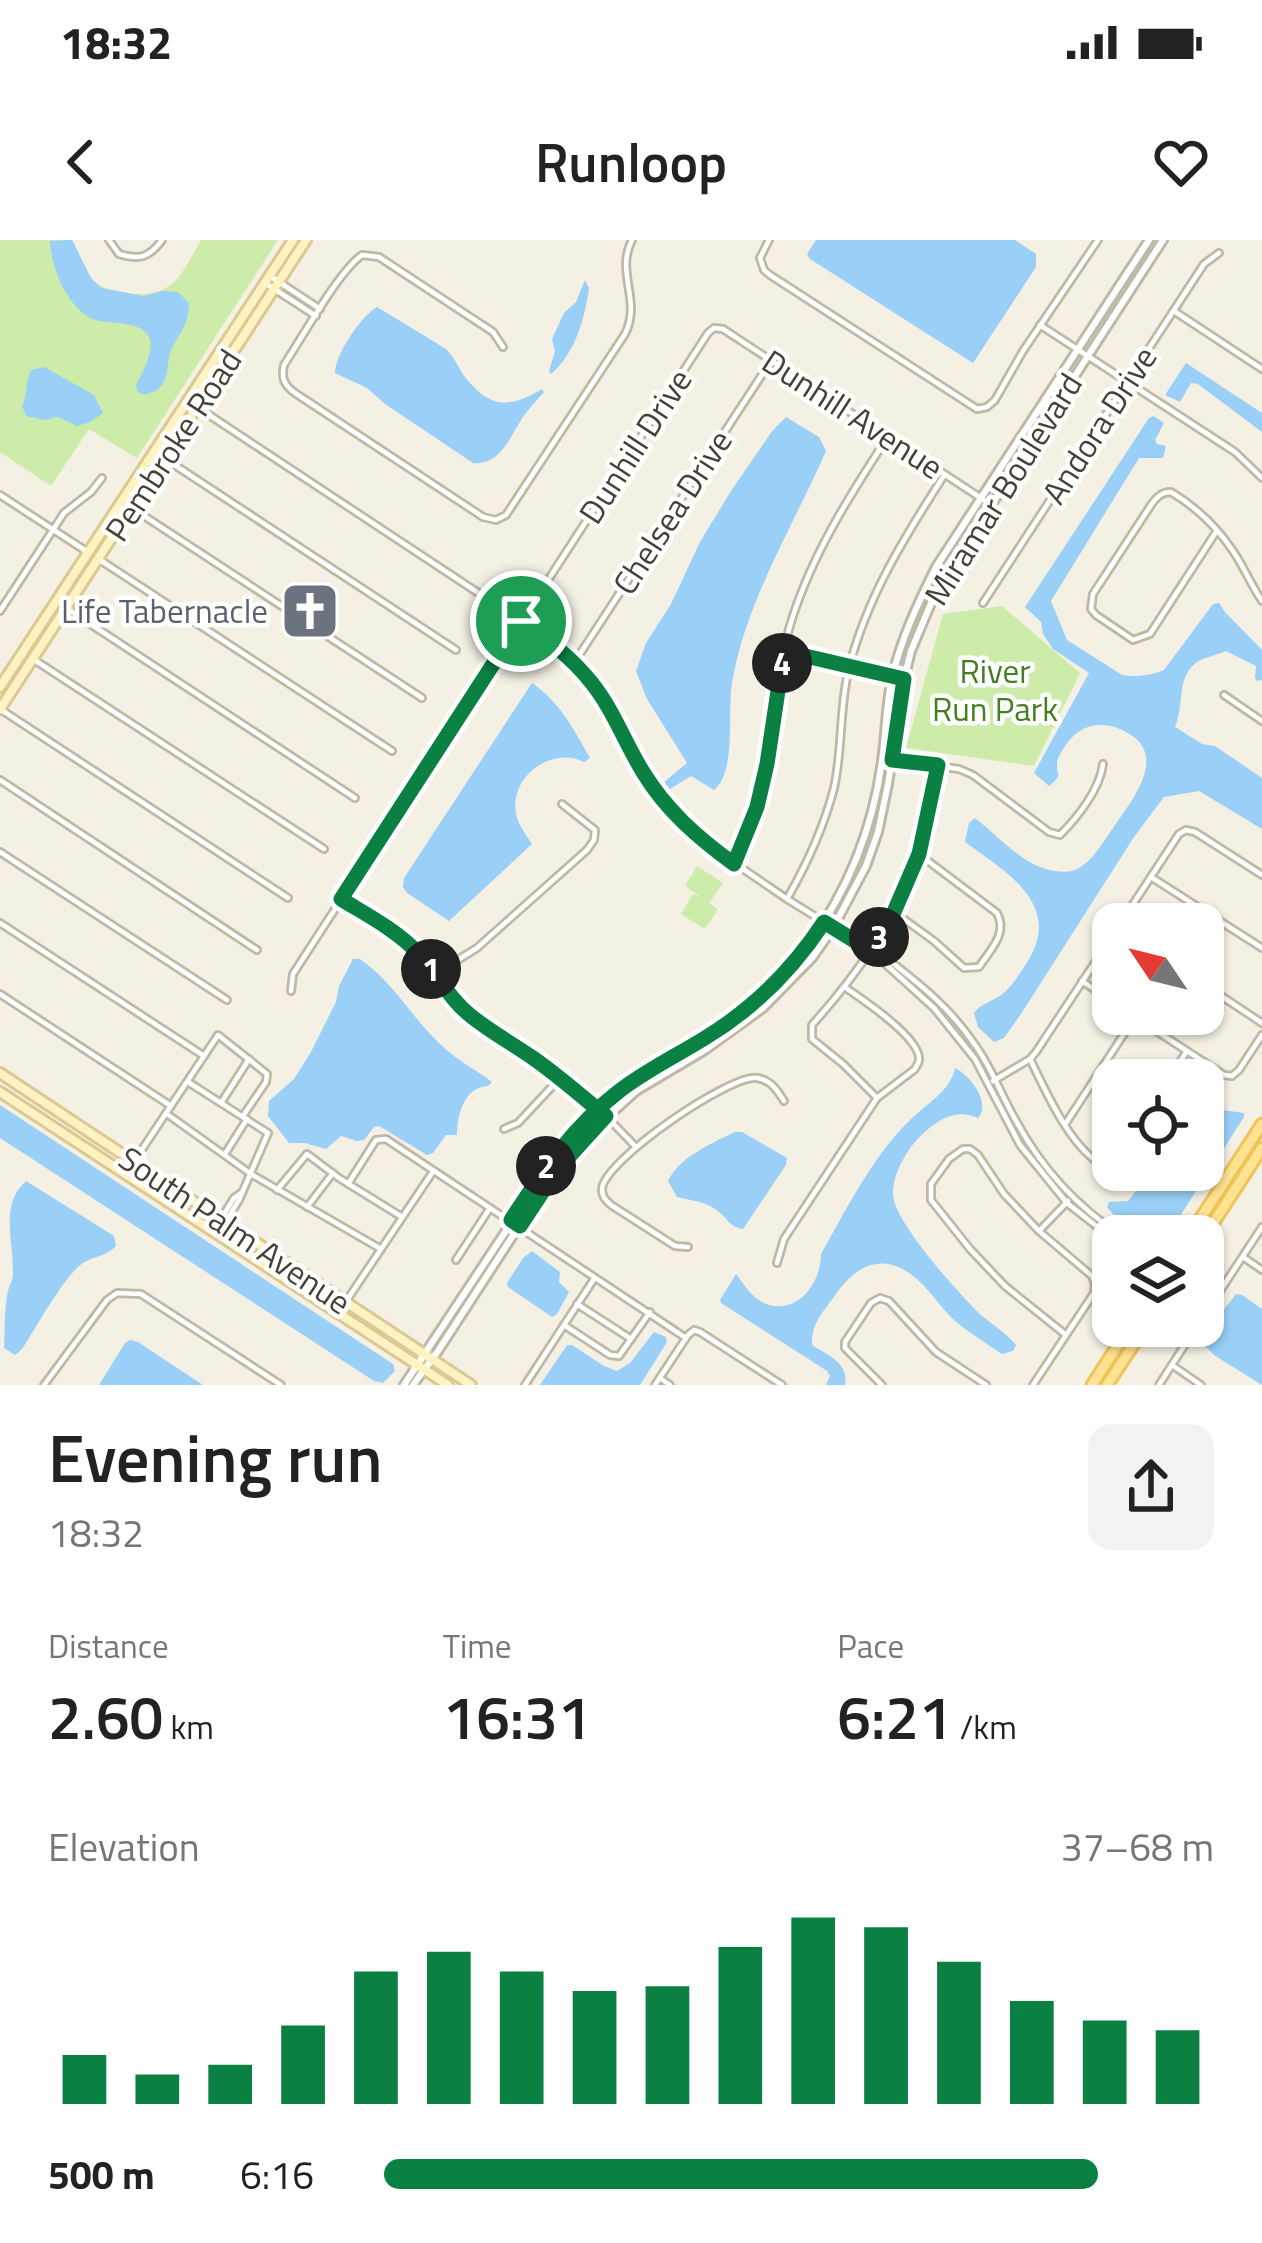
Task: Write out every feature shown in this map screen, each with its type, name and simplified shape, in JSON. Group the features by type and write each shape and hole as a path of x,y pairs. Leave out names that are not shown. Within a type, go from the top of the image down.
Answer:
{"main road":[{"name":"Pembroke Road","path":"0,709 197,408 293,240"},
{"name":"Pembroke Road","path":"0,687 188,401 306,240"},
{"name":"South Palm Avenue","path":"0,1073 471,1385"},
{"name":"South Palm Avenue","path":"0,1092 448,1385"},
{"path":"1203,1215 1262,1124"},
{"path":"1219,1215 1262,1148"},
{"path":"1092,1385 1116,1347"},
{"path":"1107,1385 1132,1347"}],"street":[{"path":"109,240 118,254 138,258 151,254 162,240"},
{"path":"503,347 493,332 398,269 379,257 362,255 352,262 284,365 283,381 483,517 496,520 506,515 632,321 625,254 632,240"},
{"path":"769,240 761,252 761,264 770,275 977,409 995,400 1093,243"},
{"name":"Miramar Boulevard","path":"428,1357 552,1158 598,1109 647,1071 753,1004 790,967 824,922 867,830 883,759 892,676 927,586 1149,240"},
{"name":"Miramar Boulevard","path":"428,1357 557,1170 606,1116 763,1008 812,958 833,928 878,832 904,679 937,589 1163,240"},
{"name":"Andora Drive","path":"983,603 1204,264 1219,253"},
{"path":"272,282 320,309"},
{"path":"272,282 316,316"},
{"path":"1174,311 1262,369"},
{"path":"1040,325 1235,452 1262,478"},
{"name":"Dunhill Avenue","path":"714,328 723,329 990,504"},
{"name":"Dunhill Drive","path":"292,991 293,974 714,328"},
{"name":"Chelsea Drive","path":"574,663 771,361"},
{"path":"188,401 489,600"},
{"path":"734,864 757,807 791,620 828,534 887,438"},
{"path":"164,458 456,650"},
{"path":"787,899 805,868 834,788 842,701 876,589 945,475"},
{"path":"0,611 52,528 102,478"},
{"path":"1216,532 1150,634 1131,638 1096,615 1090,604 1093,594 1150,507 1166,492 1199,511 1234,552 1262,601"},
{"path":"0,495 392,751"},
{"path":"132,508 422,698"},
{"path":"66,608 355,797"},
{"path":"521,621 574,663 602,698 644,775 702,841 871,951 934,1008 991,1081 1020,1145 1092,1220"},
{"path":"784,651 904,679"},
{"path":"33,659 324,849"},
{"path":"1224,695 1262,721"},
{"path":"0,709 288,898"},
{"path":"892,760 973,775 1049,832 1060,835 1101,778 1103,764"},
{"path":"877,1098 812,1040 812,1025 846,988 894,912 919,854 938,765"},
{"path":"0,780 257,950"},
{"path":"435,974 477,948 587,850 595,830 562,804"},
{"path":"1134,903 1186,830 1262,875"},
{"path":"0,852 227,1000"},
{"path":"894,912 964,968 979,967 1002,932 997,913 919,854"},
{"path":"1151,877 1262,948"},
{"path":"341,899 416,951 470,1015 560,1078 636,1147"},
{"path":"0,923 204,1056"},
{"path":"991,1081 1030,1059 1092,966"},
{"path":"1082,981 1092,988"},
{"path":"777,1264 784,1238 877,1098 919,1063 918,1052 895,1026 846,988"},
{"path":"0,994 169,1110 250,1174 381,1249"},
{"path":"1224,998 1262,1023"},
{"path":"133,1163 218,1035 267,1074 224,1155"},
{"path":"1066,1123 1120,1035"},
{"path":"1162,1035 1232,1076 1262,1035"},
{"path":"1182,1059 1187,1051"},
{"path":"221,1102 249,1059"},
{"path":"1030,1059 1092,1158"},
{"path":"504,1129 518,1123 560,1078"},
{"path":"688,1246 675,1246 604,1198 604,1182 636,1147 670,1120 744,1078 766,1081 784,1101"},
{"path":"188,1082 268,1136 241,1193 215,1233"},
{"path":"348,1184 381,1138 686,1338"},
{"path":"1034,1385 1094,1293 1095,1284 1004,1193 978,1155 964,1149 949,1159 931,1184 931,1200 1005,1286 1066,1335"},
{"path":"277,1190 307,1154 402,1217"},
{"path":"345,1303 433,1172"},
{"path":"306,1209 333,1173"},
{"path":"1040,1232 1070,1200"},
{"path":"1070,1200 1092,1216"},
{"path":"456,1260 490,1208"},
{"path":"1224,1285 1262,1227"},
{"path":"1243,1257 1262,1270"},
{"path":"525,1385 595,1277"},
{"path":"44,1385 106,1300 117,1293 141,1294 281,1385"},
{"path":"882,1385 844,1342 880,1298 889,1301 936,1352 986,1385"},
{"path":"577,1304 632,1339"},
{"path":"564,1325 615,1356 650,1312"},
{"path":"670,1385 657,1382 694,1330 781,1385"},
{"path":"1159,1385 1184,1347"},
{"path":"408,1385 428,1357"},
{"path":"1172,1365 1201,1385"}],"green space":[{"path":"0,240 72,240 95,282 139,294 172,284 201,240 278,240 137,458 89,429 51,486 0,452"},
{"name":"River Run Park","path":"1002,606 1080,673 1034,766 906,748 943,614"},
{"path":"697,866 723,883 709,903 718,909 705,929 681,914 693,894 702,898 685,886"}],"water":[{"path":"72,240 101,288 143,296 178,292 189,303 166,378 155,391 144,395 136,385 150,353 149,336 133,326 89,317 66,293 50,241"},
{"path":"816,240 1015,240 1036,254 1036,267 973,363 810,259 807,254"},
{"path":"585,280 589,288 578,335 551,374 552,339"},
{"path":"377,307 446,349 488,398 514,402 542,389 498,455 473,463 367,388 335,373 350,337"},
{"path":"1186,363 1262,413 1262,432 1198,384 1191,383 1180,402 1165,395"},
{"path":"44,367 94,395 103,413 77,426 58,417 26,416 22,406 29,374"},
{"path":"1154,416 1164,423 1155,440 1166,446 1163,458 1139,458 1051,601 1067,640 1122,675 1133,676 1164,670 1213,604 1219,603 1262,650 1262,680 1255,678 1256,666 1226,651 1200,660 1183,684 1175,727 1202,744 1215,746 1262,778 1262,829 1199,791 1164,797 1021,1014 1004,1038 994,1042 978,1027 974,1013 1005,992 1017,977 1037,941 1039,923 1025,891 965,842 969,823 975,818 1040,867 1074,870 1097,851 1144,776 1144,750 1136,738 1104,725 1087,727 1071,739 1058,759 1058,777 1049,786 1034,773 1089,673 1053,649 1041,622 1025,607"},
{"path":"786,417 819,437 826,451 748,622 732,683 728,755 721,781 714,790 691,776 670,789 663,783 687,763 647,699 636,671 700,542"},
{"path":"532,683 558,708 590,758 584,762 557,758 533,769 524,779 515,804 518,821 532,844 449,921 407,893 404,878"},
{"path":"353,959 360,959 382,978 444,1048 492,1082 468,1097 460,1111 457,1135 446,1135 433,1153 427,1155 379,1126 364,1140 341,1136 326,1149 289,1143 268,1116 269,1101 294,1079 311,1052"},
{"path":"955,1068 977,1090 981,1112 978,1118 957,1114 945,1118 921,1136 899,1168 893,1195 904,1222 930,1258 971,1305 1016,1345 1002,1354 954,1320 910,1274 899,1267 876,1264 845,1282 816,1324 812,1345 836,1360 845,1377 845,1385 826,1385 827,1371 720,1300 736,1274 767,1304 784,1306 801,1298 814,1282 821,1254 877,1159 946,1087"},
{"path":"0,1105 393,1364 395,1371 383,1383 374,1381 0,1138"},
{"path":"1224,1110 1244,1113 1224,1148"},
{"path":"735,1132 787,1158 743,1229 709,1205 677,1197 668,1181 688,1158"},
{"path":"26,1181 114,1236 116,1246 75,1270 15,1355 4,1348 13,1273 10,1211"},
{"path":"1136,1191 1196,1191 1181,1215 1114,1215 1107,1207 1109,1202 1128,1201"},
{"path":"532,1251 560,1272 559,1282 569,1292 552,1317 508,1287 523,1258"},
{"path":"1236,1294 1262,1309 1262,1385 1206,1347 1224,1347 1224,1310"},
{"path":"654,1332 667,1342 640,1385 540,1385 567,1345 617,1371 630,1363"},
{"path":"130,1340 138,1342 203,1385 99,1385"}],"place":[{"name":"Life Tabernacle","path":"310,611"}],"route":[{"path":"521,621 341,899 416,951 470,1015 535,1059 560,1078 598,1109 606,1116 557,1170 520,1226 511,1220 564,1143 598,1109 647,1071 753,1004 806,949 824,922 871,951 919,854 938,765 892,760 904,679 784,651 757,807 734,864 702,841 662,800 591,682 563,652 521,621"}]}
